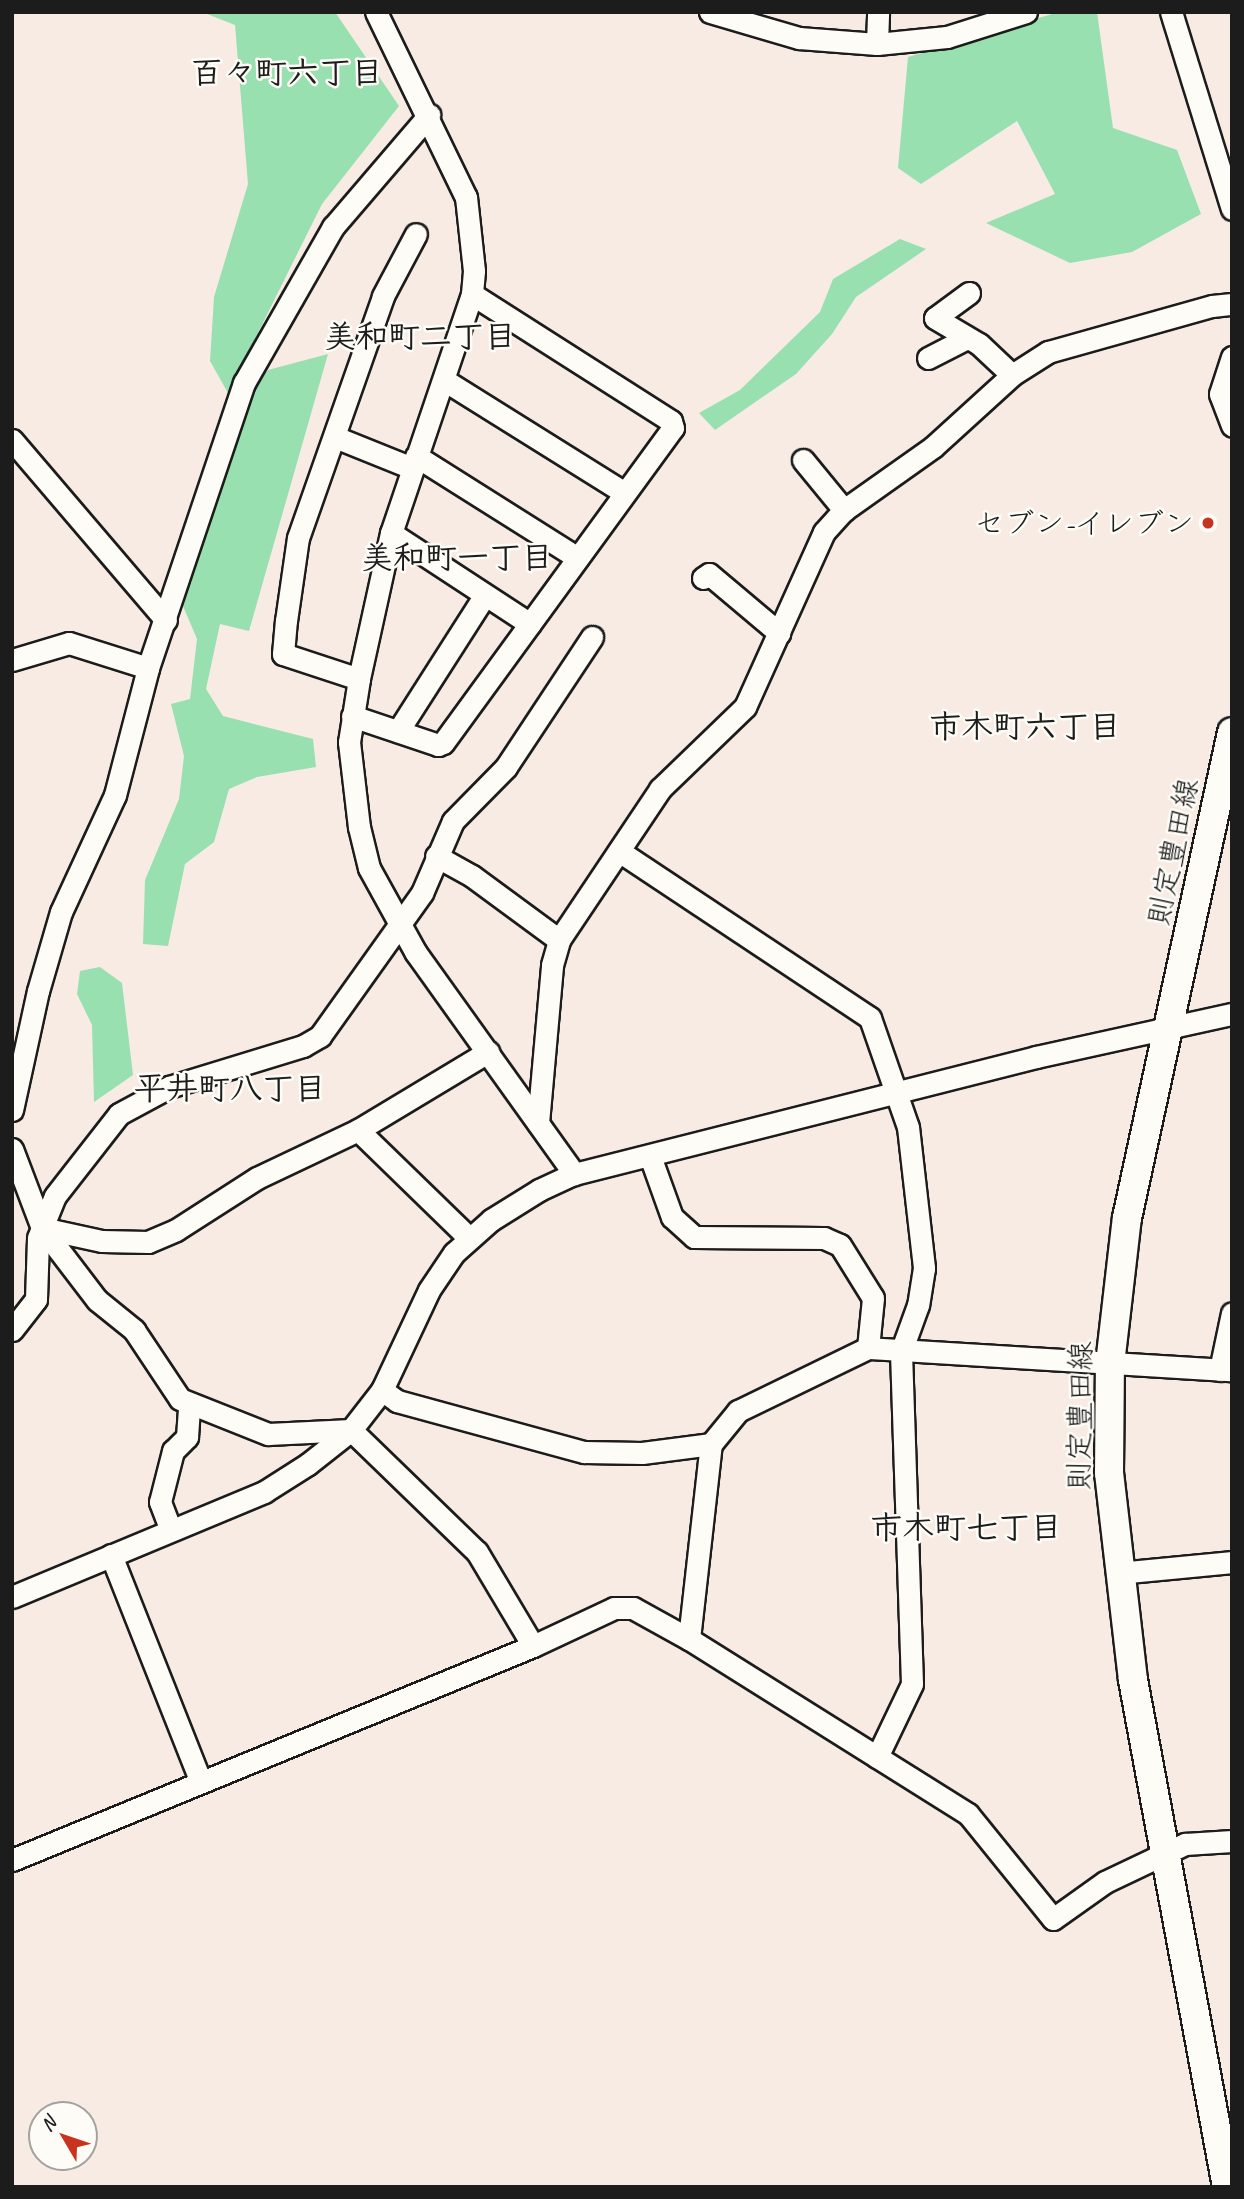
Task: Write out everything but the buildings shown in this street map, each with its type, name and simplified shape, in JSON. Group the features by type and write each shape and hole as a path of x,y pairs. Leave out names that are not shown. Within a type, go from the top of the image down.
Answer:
{"main road":[{"name":"則定豊田線","path":"1227,2187 1133,1680 1118,1573 1109,1473 1110,1364 1127,1218 1232,732"}],"street":[{"path":"710,12 799,38 877,44 939,39 1026,12"},
{"path":"877,44 878,12"},
{"path":"1171,12 1232,209"},
{"path":"381,14 466,197 474,245 472,294 391,533 359,679 349,742 359,827 369,868 399,925 574,1174"},
{"path":"14,1100 38,991 61,912 115,795 148,668 244,383 333,227 429,115"},
{"path":"359,679 283,654 298,538 383,296 416,234"},
{"path":"969,293 935,318 967,338 1012,375"},
{"path":"352,716 438,746 443,743 673,428 671,421 472,294"},
{"path":"538,1122 551,976 559,940 660,789 737,720 819,542 844,510 933,447 1012,375 1065,345 1212,306 1232,304"},
{"path":"928,359 967,338"},
{"path":"1232,357 1220,394 1232,426"},
{"path":"444,380 625,493"},
{"path":"334,437 414,462 578,558"},
{"path":"12,440 166,620"},
{"path":"803,460 844,510"},
{"path":"391,533 530,624"},
{"path":"703,579 709,574 779,632"},
{"path":"398,731 485,595"},
{"path":"12,1330 36,1299 38,1238 55,1196 118,1114 169,1087 315,1041 422,893 453,821 506,766 592,637"},
{"path":"12,660 69,643 148,668"},
{"path":"619,851 864,1013 878,1032 898,1092 915,1166 923,1268 918,1305 901,1352 912,1684 877,1757"},
{"path":"436,856 472,876 559,940"},
{"path":"12,1597 170,1528 264,1492 351,1430 382,1390 429,1290 469,1238 507,1208 574,1174 898,1092 1232,1014"},
{"path":"42,1228 102,1241 148,1242 176,1230 257,1178 358,1130 488,1052"},
{"path":"358,1130 469,1238"},
{"path":"12,1149 42,1228 97,1300 134,1330 159,1371 189,1405 268,1434 351,1430 477,1552 533,1646"},
{"path":"649,1156 672,1217 694,1237 824,1238 840,1245 873,1298 868,1348"},
{"path":"689,1639 711,1444 738,1411 868,1348 1226,1370 1232,1313"},
{"path":"382,1390 397,1401 583,1451 642,1452 711,1444"},
{"path":"170,1528 160,1502 173,1451 187,1437 189,1405"},
{"path":"111,1555 201,1782"},
{"path":"1118,1573 1232,1562"},
{"path":"12,1860 533,1646 614,1608 633,1608 689,1639 974,1819 1053,1919 1105,1882 1185,1844 1232,1841"}],"green space":[{"path":"202,12 335,12 399,106 322,204 228,393 210,361 214,297 248,184 235,25"},
{"path":"1059,12 1097,12 1113,128 1177,150 1201,214 1132,252 1070,263 986,223 1055,194 1017,121 921,184 898,168 908,57"},
{"path":"900,239 926,249 856,297 832,334 796,374 715,430 699,413 740,390 820,312 833,279"},
{"path":"328,354 249,631 220,624 206,689 223,716 313,739 316,767 257,777 229,789 214,842 185,864 168,946 143,944 145,880 179,799 184,756 171,704 190,699 197,639 180,599 253,390 268,370"},
{"path":"100,967 122,983 133,1075 94,1102 92,1025 77,994 80,971"}],"place":[{"name":"セブン-イレブン","path":"1208,523"}],"district":[{"name":"百々町六丁目","path":"287,73"},
{"name":"美和町二丁目","path":"420,337"},
{"name":"美和町一丁目","path":"457,558"},
{"name":"市木町六丁目","path":"1025,727"},
{"name":"平井町八丁目","path":"230,1089"},
{"name":"市木町七丁目","path":"966,1528"}]}
